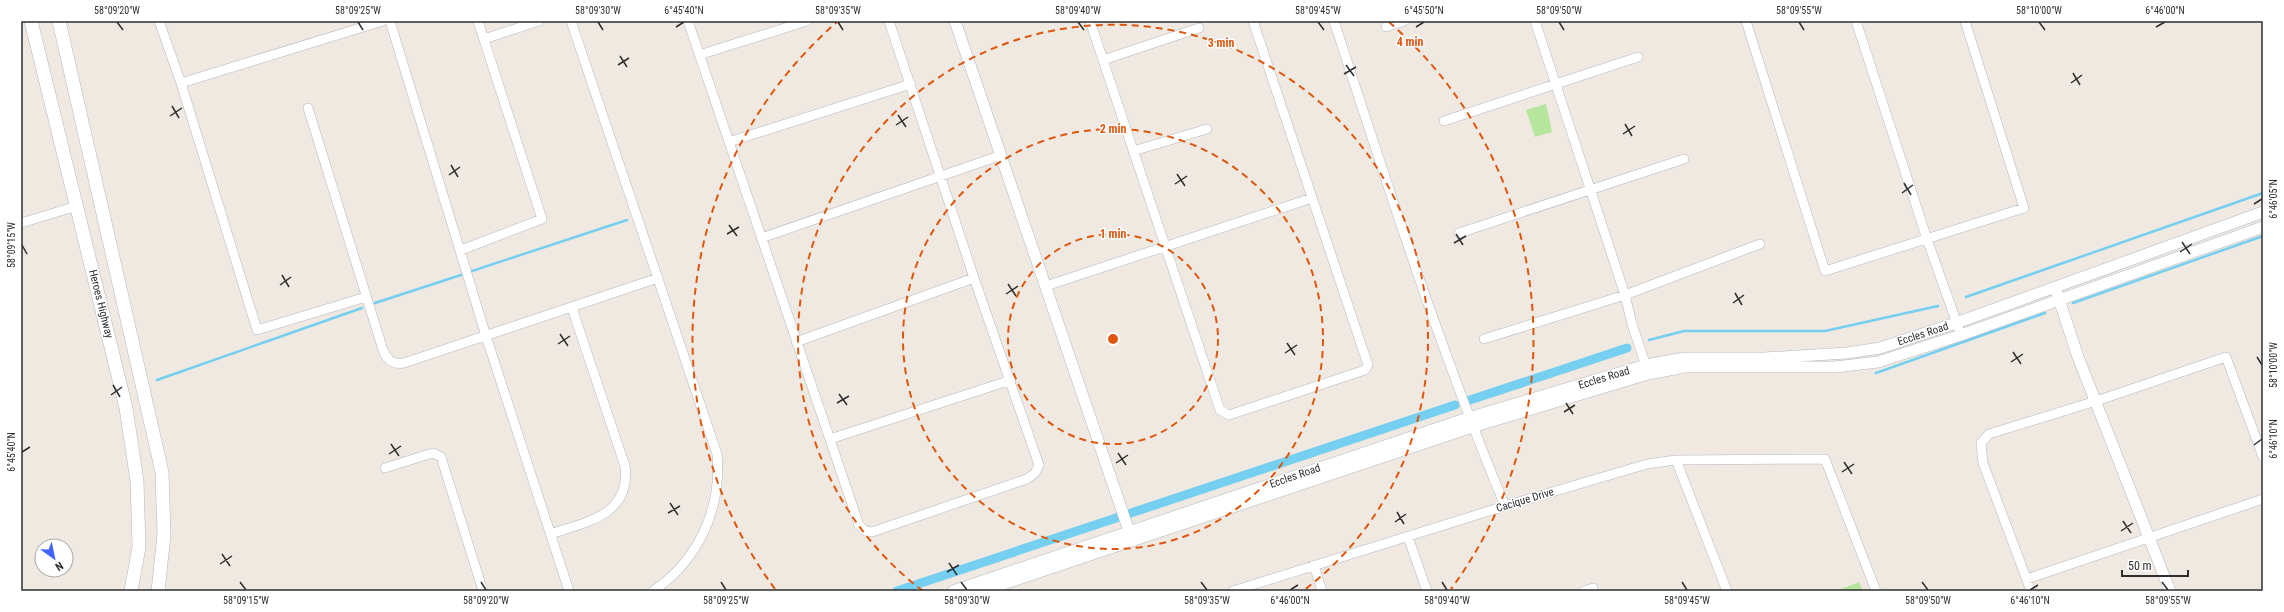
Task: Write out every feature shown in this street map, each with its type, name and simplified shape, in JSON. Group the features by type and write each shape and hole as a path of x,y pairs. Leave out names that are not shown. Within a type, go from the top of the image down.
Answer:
{"main road":[{"name":"Heroes Highway","path":"30,21 126,408 137,481 139,547 131,591"},
{"name":"Heroes Highway","path":"59,21 162,472 164,535 158,591"}],"street":[{"path":"159,21 181,83 257,330 366,296"},
{"path":"181,83 383,21"},
{"path":"390,21 486,336 569,591"},
{"path":"461,250 542,219 478,21"},
{"path":"484,39 539,21"},
{"path":"571,21 713,442 718,469 711,518 697,547 682,568 654,591"},
{"path":"688,21 859,525 866,531 872,532 1027,479 1036,473 1039,464 1011,380 974,278 942,176 889,21"},
{"path":"699,55 807,21"},
{"path":"955,21 999,156 1046,286 1130,536"},
{"path":"1090,21 1164,247 1223,413 1229,415 1365,370 1368,360 1253,21"},
{"path":"1334,21 1395,210 1470,422 1505,506"},
{"path":"1386,27 1404,21"},
{"path":"1535,21 1625,295 1632,324 1647,370"},
{"path":"1746,21 1825,271 2024,208 1965,21"},
{"path":"1856,21 1927,239 1961,335"},
{"path":"1103,60 1199,28"},
{"path":"1444,121 1556,86 1638,57"},
{"path":"729,142 911,84"},
{"path":"308,108 386,358 392,362 404,363 658,278"},
{"path":"1133,152 1208,129"},
{"path":"761,238 999,156"},
{"path":"1459,233 1684,159"},
{"path":"1046,286 1312,198"},
{"path":"21,223 77,206"},
{"name":"Eccles Road","path":"953,591 1130,536 1470,422 1684,358 1764,358 1848,353 1880,348 1956,323 2263,212"},
{"name":"Eccles Road","path":"1647,370 1685,368 1857,366 1878,362 1961,335 2263,227"},
{"path":"1484,339 1625,295 1760,244"},
{"path":"796,342 974,278"},
{"path":"2054,287 2096,401 2170,591"},
{"path":"550,534 605,514 621,496 625,485 625,466 572,308"},
{"path":"2031,591 1983,463 1981,443 1989,434 2096,401 2226,357 2263,457"},
{"path":"830,439 1011,380"},
{"path":"385,468 434,453 441,457 483,591"},
{"name":"Cacique Drive","path":"1233,591 1505,506 1647,464 1676,460 1825,459 1876,591"},
{"path":"1676,460 1727,591"},
{"path":"2026,578 2263,499"},
{"name":"Eccles Road","path":"982,591 1130,536"},
{"path":"1408,537 1427,591"},
{"path":"1314,565 1322,591"}],"green space":[{"path":"1546,104 1552,132 1535,137 1526,110"},
{"path":"1859,582 1863,591 1836,591"}],"waterway":[{"path":"1966,297 2263,193"},
{"path":"469,272 627,220"},
{"path":"2073,303 2263,236"},
{"path":"375,303 464,274"},
{"path":"1649,340 1684,331 1825,331 1938,306"},
{"path":"157,380 362,308"},
{"path":"1876,373 2045,313"},
{"path":"1467,401 1627,348"},
{"path":"897,591 1455,405"}]}
